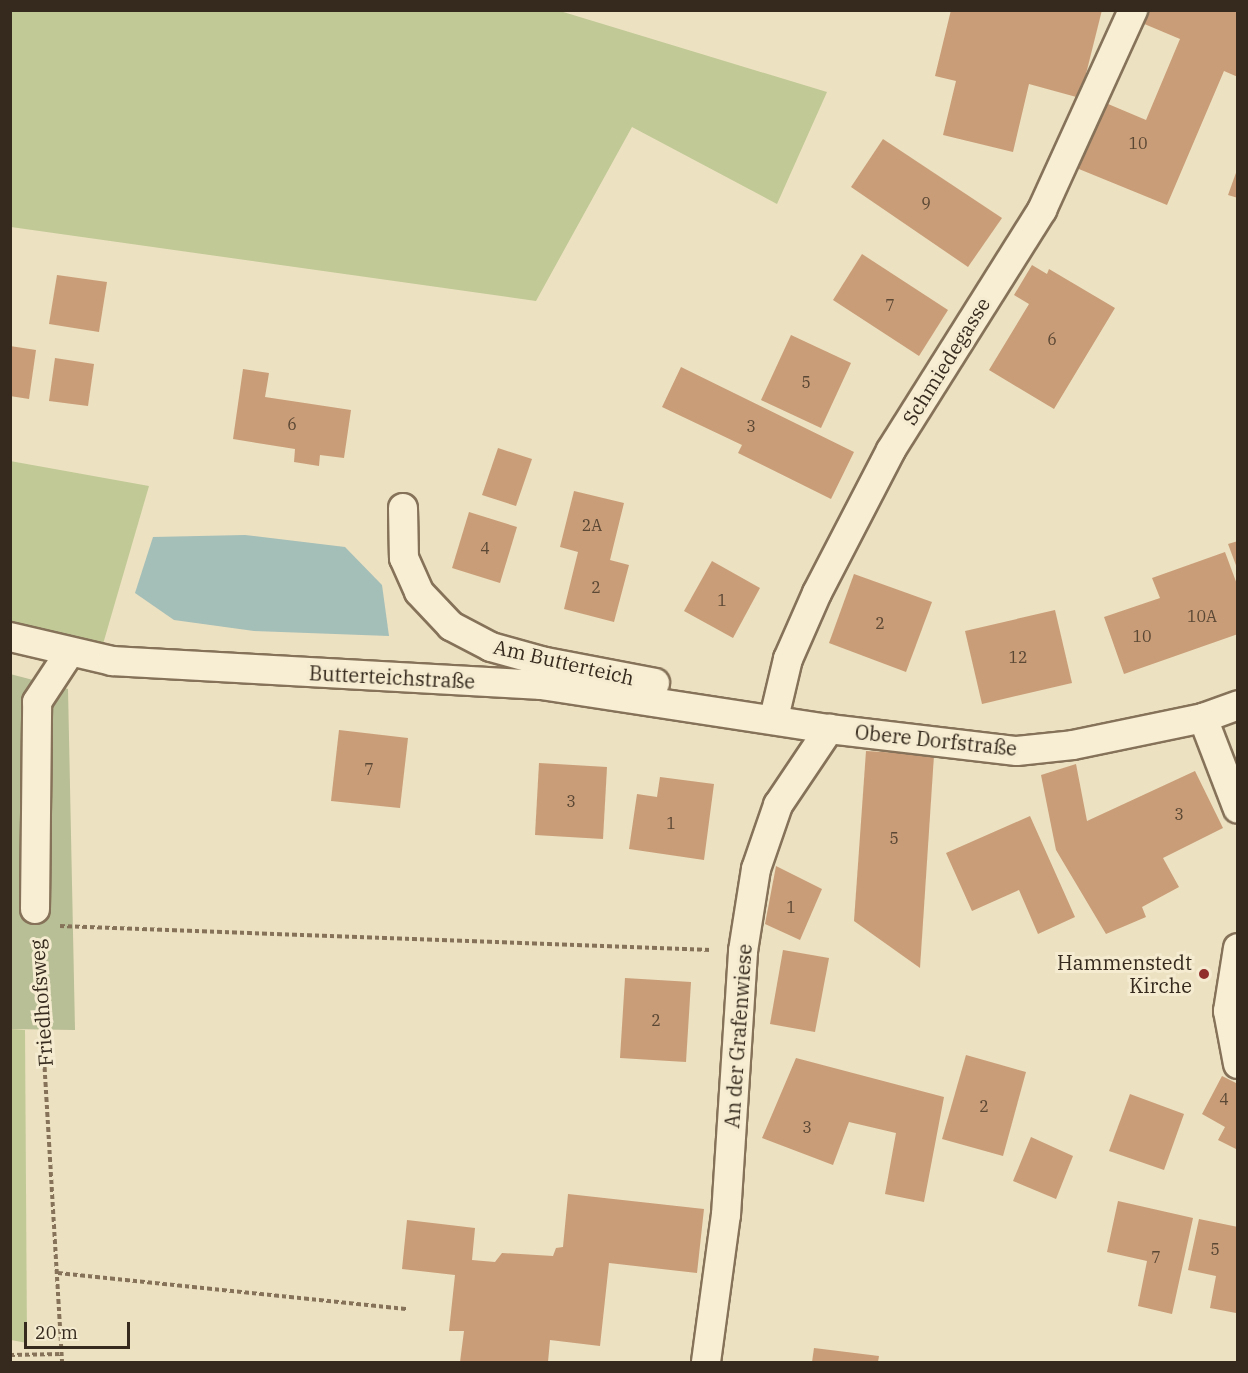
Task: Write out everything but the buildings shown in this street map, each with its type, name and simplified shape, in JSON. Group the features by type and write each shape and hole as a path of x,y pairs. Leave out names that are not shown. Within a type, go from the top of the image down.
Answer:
{"street":[{"name":"Schmiedegasse","path":"774,718 788,659 817,593 891,450 1042,210 1133,10"},
{"name":"Am Butterteich","path":"403,508 404,558 419,591 451,626 491,647 545,662 698,691 774,718"},
{"name":"Butterteichstraße","path":"10,637 112,661 542,685 774,718"},
{"path":"35,917 37,702 69,652"},
{"name":"Obere Dorfstraße","path":"774,718 829,729 1017,751 1073,745 1203,718 1238,705"},
{"path":"1203,718 1238,809"},
{"name":"An der Grafenwiese","path":"706,1362 726,1215 742,951 756,869 778,804 829,729"},
{"path":"1238,948 1228,1011 1238,1064"}],"path":[{"path":"35,917 742,951"},
{"name":"Friedhofsweg","path":"35,917 62,1362"},
{"path":"58,1273 408,1309"},
{"path":"10,1355 62,1354"}],"green space":[{"path":"12,11 560,11 827,92 777,204 632,127 536,301 11,227"},
{"path":"10,461 149,486 103,644 11,624"},
{"path":"10,674 68,689 75,1030 11,1029"},
{"path":"11,1029 25,1030 27,1343 11,1340"}],"water":[{"path":"245,535 345,547 382,585 389,636 254,631 174,620 135,593 153,537"}],"place":[{"name":"Hammenstedt Kirche","path":"1204,974"}]}
